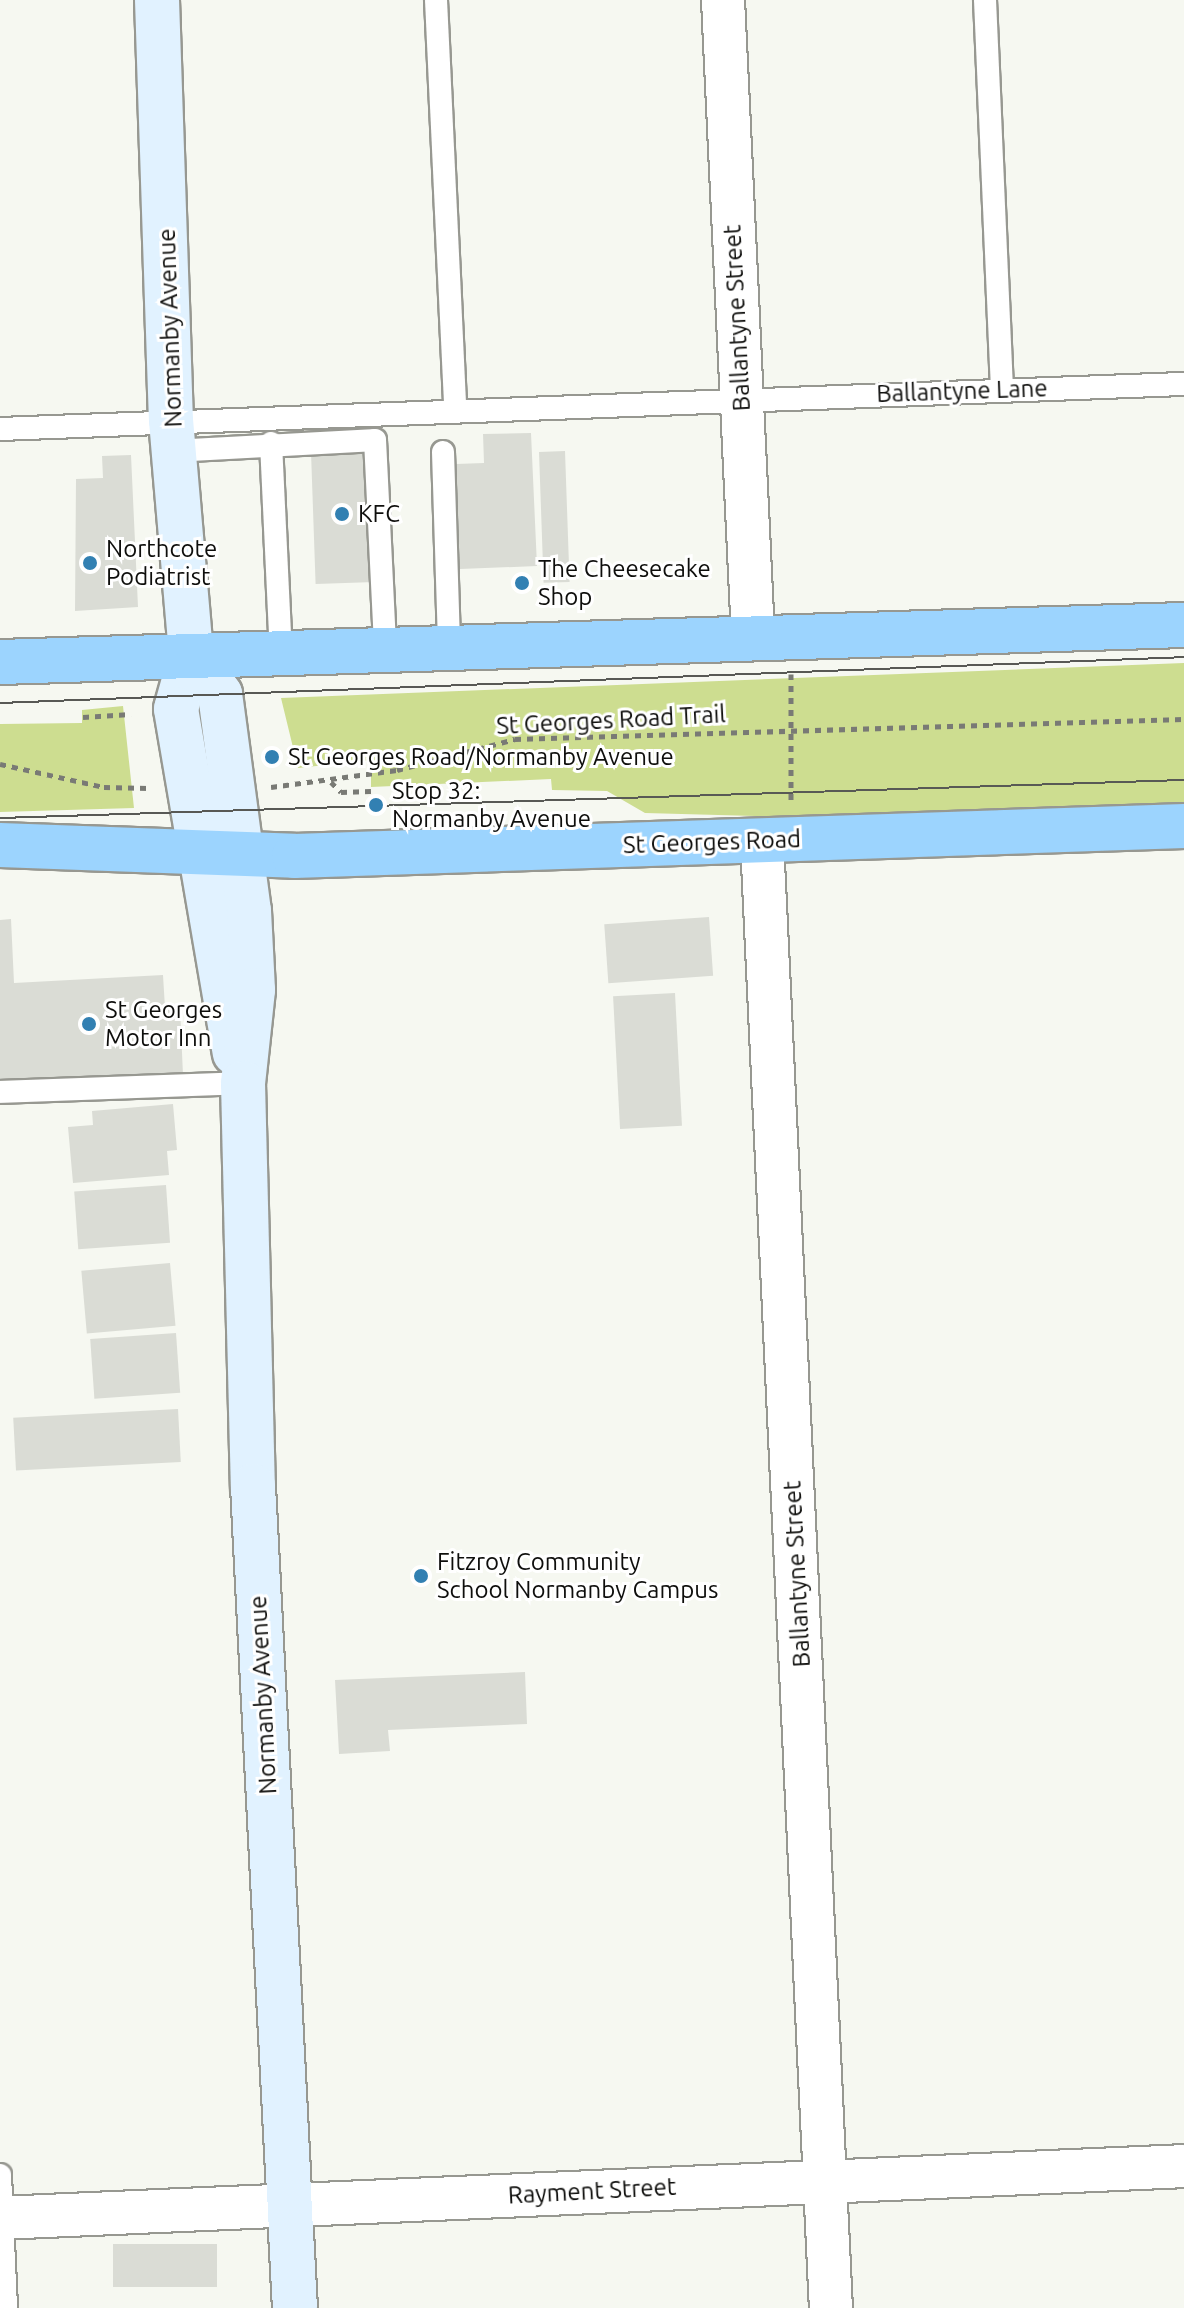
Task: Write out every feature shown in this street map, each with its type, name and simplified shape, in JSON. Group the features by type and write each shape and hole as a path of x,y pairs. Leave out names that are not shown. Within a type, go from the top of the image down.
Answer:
{"highway":[{"path":"0,662 772,634 1184,625"},
{"name":"St Georges Road","path":"0,845 244,856 1184,826"}],"main road":[{"name":"Normanby Avenue","path":"157,0 172,436 191,655 176,709 198,854 243,1083"},
{"name":"Normanby Avenue","path":"191,655 220,694 237,788 253,990 243,1083 253,1486 295,2308"}],"street":[{"name":"Ballantyne Street","path":"723,0 740,396 772,634"},
{"name":"Ballantyne Street","path":"779,840 831,2308"},
{"name":"Rayment Street","path":"1,2218 1184,2166"}],"lane":[{"path":"436,0 455,409"},
{"path":"985,0 1002,390"},
{"name":"Ballantyne Lane","path":"172,436 455,409 740,396 1184,384"},
{"path":"0,429 271,443 375,440 385,648"},
{"path":"271,443 281,652"},
{"path":"443,452 449,647"},
{"path":"0,1092 243,1083"},
{"path":"0,2175 6,2308"}],"path":[{"path":"772,634 791,729 779,840"},
{"path":"83,717 131,714"},
{"name":"St Georges Road Trail","path":"237,788 330,781 515,739 1184,719"},
{"path":"0,764 104,787 187,788"},
{"path":"330,781 341,792 371,791"}],"green space":[{"path":"1184,663 1184,809 789,817 645,813 607,791 552,790 551,779 371,787 371,760 298,768 281,698"},
{"path":"123,706 134,808 0,812 0,724 82,723 82,710"}],"building":[{"path":"531,433 537,566 460,569 456,464 484,463 483,434"},
{"name":"KFC","path":"370,451 375,582 316,584 311,453"},
{"path":"565,451 570,582 544,583 539,452"},
{"path":"131,455 138,607 75,611 76,479 103,478 102,456"},
{"path":"709,917 713,976 608,983 604,924"},
{"path":"11,919 14,983 163,975 165,1008 180,1007 183,1075 0,1085 0,920"},
{"path":"675,993 682,1126 620,1129 613,996"},
{"path":"173,1104 177,1150 167,1151 169,1175 73,1183 68,1127 93,1125 92,1111"},
{"path":"166,1185 170,1243 78,1249 74,1191"},
{"path":"170,1263 175,1326 87,1334 81,1271"},
{"path":"176,1333 180,1393 94,1399 90,1339"},
{"path":"178,1409 181,1462 16,1471 13,1418"},
{"path":"525,1672 527,1724 388,1730 390,1751 339,1754 335,1680"},
{"path":"113,2244 217,2244 217,2287 113,2287"}],"tram line":[{"path":"0,703 1184,657"},
{"path":"0,818 1184,780"}],"place":[{"name":"KFC","path":"342,514"},
{"name":"Northcote Podiatrist","path":"90,563"},
{"name":"The Cheesecake Shop","path":"522,583"},
{"name":"St Georges Road/Normanby Avenue","path":"272,757"},
{"name":"Stop 32: Normanby Avenue","path":"376,805"},
{"name":"St Georges Motor Inn","path":"89,1024"},
{"name":"Fitzroy Community School Normanby Campus","path":"421,1576"}]}
